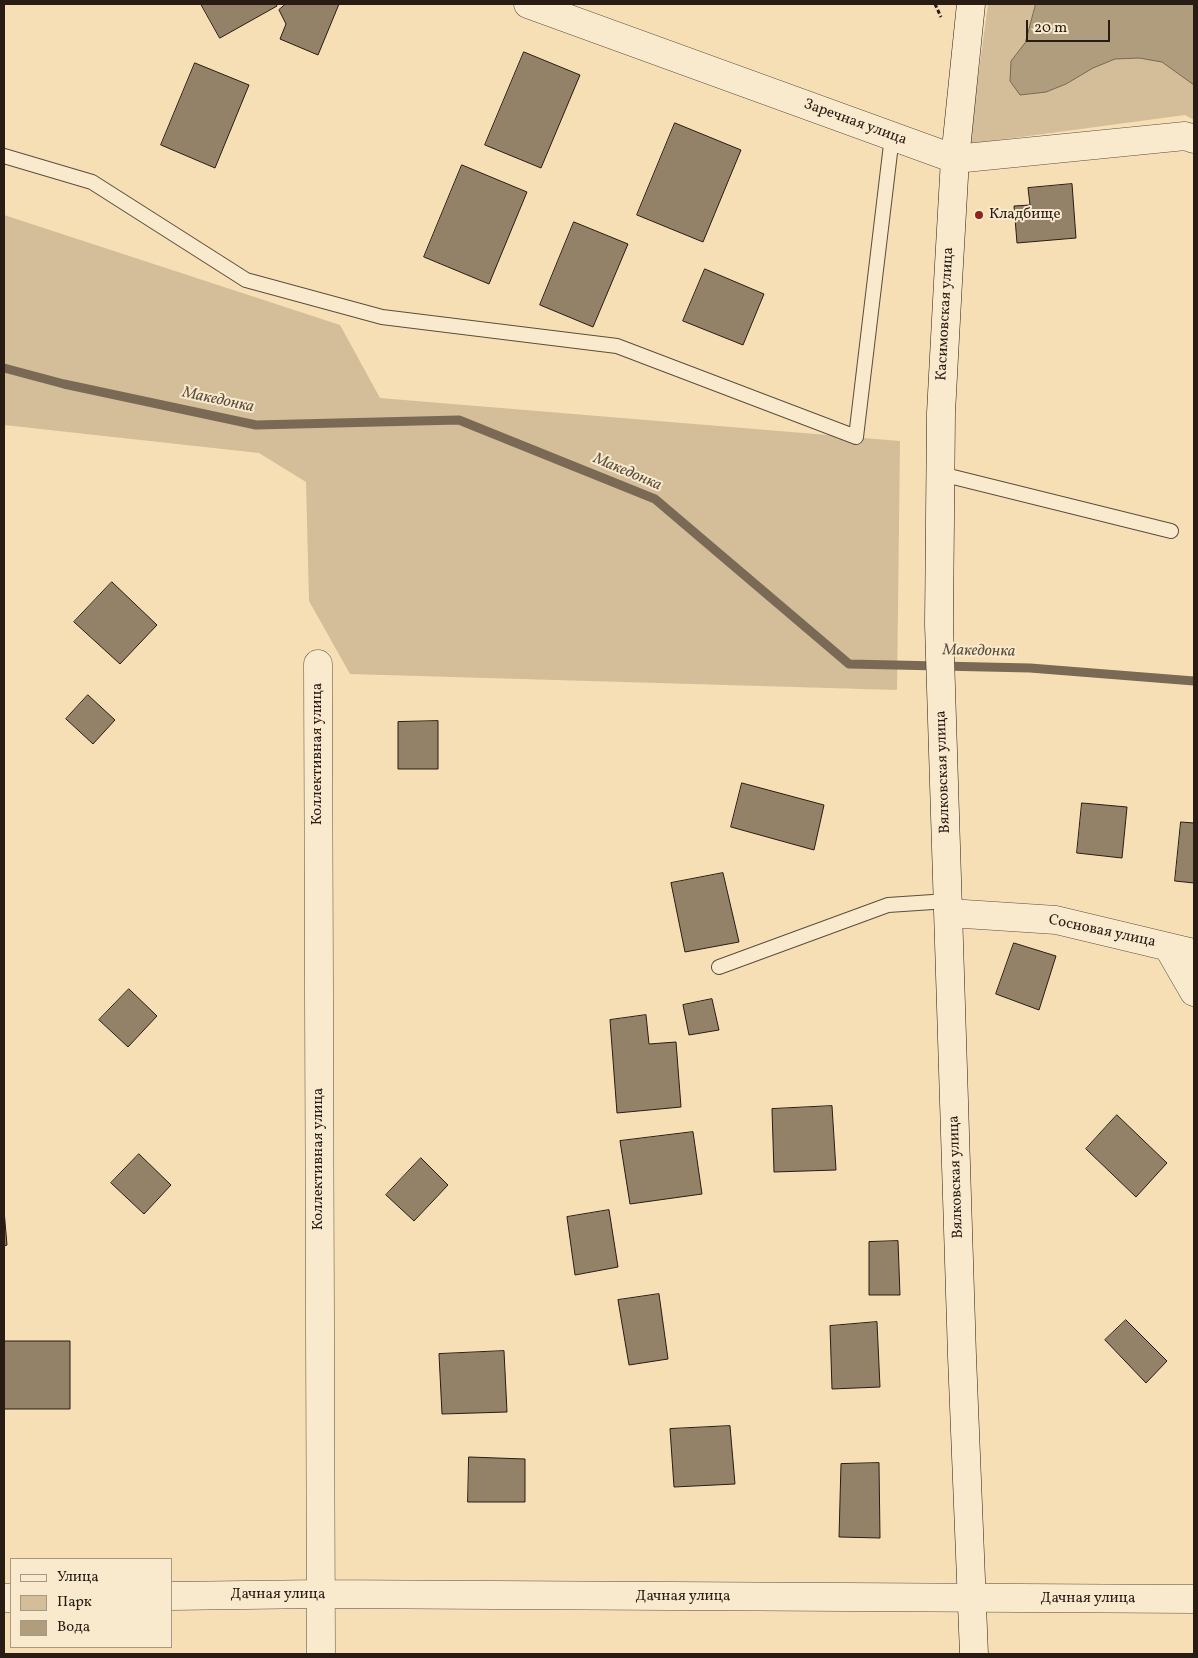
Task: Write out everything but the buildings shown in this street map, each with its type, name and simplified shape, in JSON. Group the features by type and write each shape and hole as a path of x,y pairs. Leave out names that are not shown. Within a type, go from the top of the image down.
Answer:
{"street":[{"name":"Заречная улица","path":"528,4 955,159 1185,136 1194,139"},
{"name":"Касимовская улица","path":"939,624 942,403 955,159 971,4"},
{"name":"Вялковская улица","path":"939,624 970,1598 974,1654"},
{"name":"Коллективная улица","path":"318,664 321,1654"},
{"name":"Сосновая улица","path":"948,907 1056,920 1194,953"},
{"path":"1168,947 1194,992"},
{"name":"Дачная улица","path":"172,1596 320,1594 1194,1599"}],"lane":[{"path":"4,156 92,182 246,280 382,317 617,346 856,437 892,136"},
{"path":"941,474 1170,531"},
{"path":"720,967 888,905 948,907"}],"green space":[{"path":"988,4 1194,4 1194,120 1185,115 969,144"},
{"path":"4,215 340,325 380,398 900,441 897,690 350,674 309,601 306,482 259,453 4,425"}],"water":[{"path":"1036,4 1194,4 1194,85 1162,62 1139,58 1115,59 1046,92 1020,95 1010,81 1011,61 1025,43"}],"waterway":[{"name":"Македонка","path":"4,368 64,384 256,425 459,420 655,499 849,664 1030,668 1194,681"}],"place":[{"name":"Кладбище","path":"979,215"}]}
